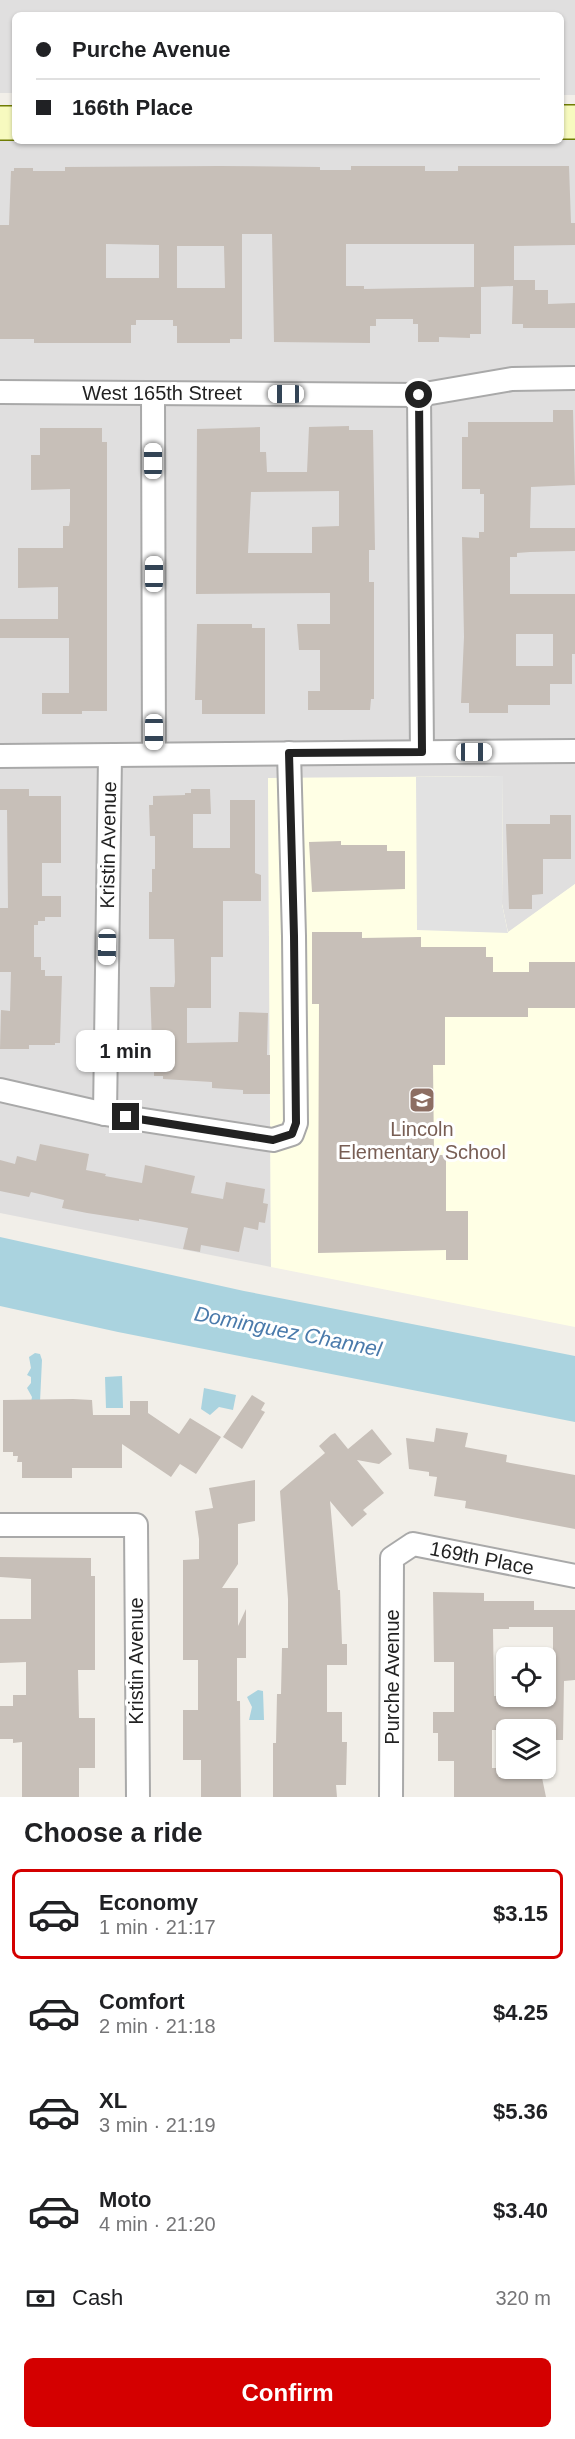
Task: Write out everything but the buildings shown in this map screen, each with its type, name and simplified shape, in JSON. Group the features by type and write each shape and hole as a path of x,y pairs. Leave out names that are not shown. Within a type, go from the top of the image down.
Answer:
{"street":[{"name":"West 165th Street","path":"0,392 419,395 512,380 575,378"},
{"path":"153,394 154,754"},
{"path":"419,395 422,752"},
{"path":"0,756 575,751"},
{"path":"0,1090 105,1114 273,1140 292,1134 296,1123 296,1033 289,753"},
{"name":"Kristin Avenue","path":"105,1114 110,756"},
{"name":"Kristin Avenue","path":"0,1525 136,1525 138,1797"},
{"name":"169th Place","path":"392,1558 413,1544 575,1576"},
{"name":"Purche Avenue","path":"391,1797 392,1558"}],"shaded area":[{"path":"0,0 575,0 575,95 564,95 564,12 12,12 12,93 0,93"},
{"path":"0,140 12,140 12,144 564,144 564,140 575,140 575,884 508,933 502,904 503,777 268,778 271,1267 0,1213"},
{"name":"Lincoln Elementary School","path":"503,776 502,904 508,932 575,884 575,1327 271,1267 268,778"},
{"path":"503,776 502,904 508,933 417,930 416,777"}],"water":[{"name":"Dominguez Channel","path":"0,1237 244,1291 575,1356 575,1422 118,1332 0,1306"},
{"path":"35,1353 40,1354 42,1360 40,1402 31,1402 32,1397 27,1388 31,1383 31,1377 27,1375 31,1368 29,1357"},
{"path":"122,1376 123,1408 106,1408 105,1377"},
{"path":"204,1388 236,1395 233,1410 219,1407 210,1415 201,1409"},
{"path":"258,1690 263,1691 264,1720 249,1720 252,1707 247,1697"}],"place":[{"name":"Lincoln Elementary School","path":"422,1100"}],"route":[{"path":"126,1117 273,1140 292,1134 296,1123 296,1033 289,753 422,752 419,395"}]}
